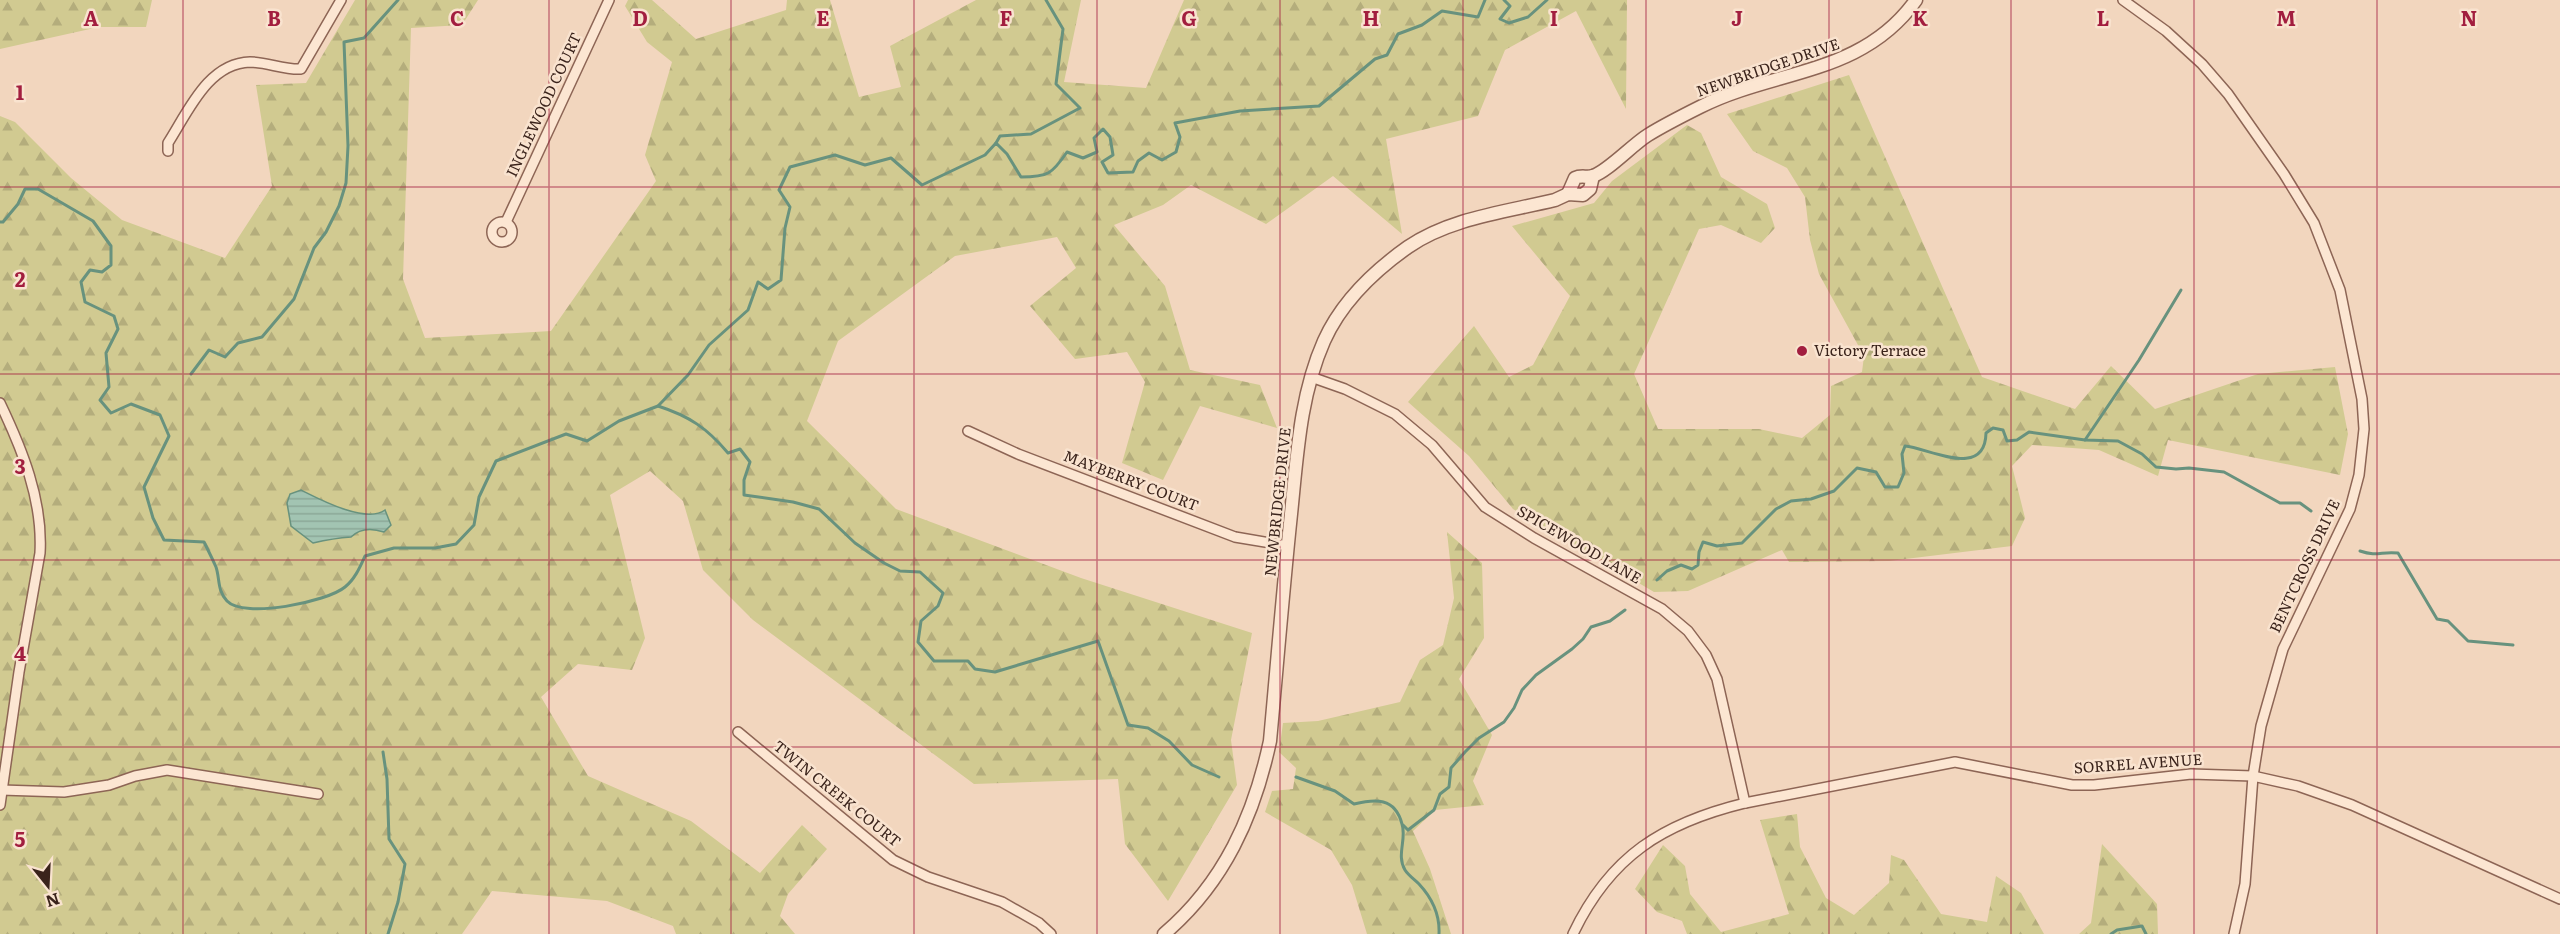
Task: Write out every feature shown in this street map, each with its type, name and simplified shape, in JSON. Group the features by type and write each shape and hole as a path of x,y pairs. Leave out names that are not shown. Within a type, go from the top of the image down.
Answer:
{"street":[{"path":"168,152 168,143 204,88 221,70 250,62 301,69 341,0"},
{"name":"INGLEWOOD COURT","path":"506,222 609,0"},
{"name":"NEWBRIDGE DRIVE","path":"1164,934 1199,900 1230,855 1254,803 1270,741 1300,431 1311,377 1324,340 1344,306 1375,274 1410,246 1436,232 1465,222 1555,200 1568,194 1586,194 1590,189 1593,176 1647,136 1702,106 1742,90 1827,66 1856,53 1882,36 1906,14 1916,0"},
{"name":"BENTCROSS DRIVE","path":"2123,0 2166,30 2202,64 2228,94 2284,174 2308,214 2333,268 2340,290 2362,399 2364,429 2359,475 2350,509 2283,649 2261,726 2253,776 2245,884 2234,934"},
{"name":"SPICEWOOD LANE","path":"1311,377 1345,389 1395,414 1432,445 1485,507 1534,538 1662,609 1688,631 1706,655 1717,679 1745,803"},
{"path":"0,403 23,457 38,506 41,532 40,552 19,672 0,805"},
{"name":"MAYBERRY COURT","path":"968,431 1018,454 1235,537 1288,546"},
{"name":"TWIN CREEK COURT","path":"738,732 893,860 928,877 1002,902 1039,923 1052,934"},
{"name":"SORREL AVENUE","path":"1573,934 1586,907 1614,871 1640,847 1672,827 1715,810 1745,803 1955,762 2072,785 2094,785 2191,774 2253,776 2298,786 2352,805 2560,899"},
{"path":"2,790 64,792 109,785 135,776 167,770 318,794"}],"green space":[{"path":"0,0 152,0 146,27 99,27 0,49"},
{"path":"355,0 478,0 462,25 411,28 403,279 425,338 551,331 656,181 645,155 672,62 647,42 625,6 628,0 652,0 696,39 786,10 787,0 830,0 859,97 901,87 890,46 976,0 1081,0 1064,82 1146,88 1184,0 1627,0 1626,109 1576,11 1505,50 1478,116 1386,139 1402,234 1333,176 1266,224 1191,185 1163,205 1114,225 1165,286 1190,370 1260,385 1277,428 1200,406 1163,480 1122,463 1145,382 1127,352 1075,359 1030,306 1076,268 1057,237 955,256 838,341 807,421 896,509 1081,578 1252,633 1231,740 1237,785 1168,901 1125,844 1118,779 974,784 753,620 703,570 683,501 650,471 610,495 645,638 632,670 578,664 541,697 588,776 691,821 760,873 802,825 827,849 788,894 780,916 795,934 676,934 673,926 607,901 492,891 462,934 0,934 0,116 15,122 71,178 122,220 225,258 272,186 256,85 306,83"},
{"path":"1849,75 1982,377 2075,409 2111,366 2155,409 2258,374 2335,367 2348,434 2340,475 2168,440 2158,476 2099,450 2032,445 2012,466 2025,518 2012,546 1889,561 1789,562 1782,550 1688,591 1654,592 1513,509 1469,456 1408,402 1474,326 1509,377 1533,365 1570,296 1512,226 1594,203 1612,181 1687,125 1701,133 1721,177 1767,204 1775,228 1761,243 1721,225 1699,229 1634,374 1658,429 1759,429 1802,438 1830,415 1831,386 1862,372 1864,356 1819,274 1810,240 1805,197 1787,168 1753,151 1727,114"},
{"path":"1447,532 1482,563 1484,638 1459,679 1492,735 1473,781 1484,805 1435,810 1413,831 1430,869 1451,934 1367,934 1352,885 1331,850 1265,812 1272,791 1293,789 1296,768 1279,752 1283,723 1318,721 1400,702 1420,660 1443,645 1454,598"},
{"path":"1797,814 1800,847 1826,898 1854,915 1889,883 1891,855 1904,860 1941,914 1987,922 1996,876 2021,893 2044,934 1687,934 1682,921 1657,912 1635,889 1663,845 1685,866 1690,894 1721,932 1789,914 1760,820"},
{"path":"2102,844 2157,904 2158,934 2079,934 2091,923"}],"shaded area":[{"path":"301,490 330,504 355,512 377,514 385,510 391,525 384,532 366,530 351,537 313,543 291,526 287,503 290,494"}],"waterway":[{"path":"191,374 209,350 225,357 238,343 262,337 294,299 314,248 326,232 339,206 346,183 348,146 344,42 364,38 398,0"},
{"path":"996,143 1000,136 1031,134 1080,108 1056,84 1063,29 1046,0"},
{"path":"0,222 3,222 18,204 25,189 38,189 93,221 111,246 111,265 102,272 90,270 81,282 85,302 114,316 118,329 106,353 109,387 100,400 111,413 131,404 160,415 169,436 144,487 153,518 164,540 204,542 216,567 220,589 227,601 236,606 250,609 286,606 321,598 345,587 354,577 365,556 394,548 435,548 456,544 474,525 479,497 496,461 566,434 587,441 619,421 658,406 688,375 709,345 748,310 758,282 768,289 781,280 785,228 790,207 779,190 790,167 835,155 865,165 891,158 922,185 985,155 996,143 1007,154 1021,177 1037,176 1053,170 1067,152 1083,158 1097,152 1094,138 1103,129 1110,137 1113,155 1102,162 1108,173 1133,172 1138,161 1149,153 1162,160 1176,152 1180,137 1175,123 1240,111 1319,106 1375,59 1387,55 1398,34 1422,25 1442,11 1478,17 1485,0"},
{"path":"1504,0 1510,6 1500,19 1509,23 1528,17 1547,0"},
{"path":"2085,440 2139,360 2181,290"},
{"path":"658,406 697,424 728,453 740,449 750,462 744,480 744,495 793,502 819,509 855,543 884,563 900,571 920,572 943,593 938,606 921,621 918,642 934,661 968,661 975,669 995,672 1098,641 1128,725 1148,728 1169,741 1192,765 1219,777"},
{"path":"1657,580 1667,571 1681,565 1692,569 1698,565 1703,542 1717,546 1742,543 1776,509 1791,501 1811,499 1834,491 1857,468 1876,472 1885,487 1898,487 1904,473 1902,454 1905,446 1954,458 1966,458 1976,455 1983,447 1986,433 1993,428 2003,430 2007,441 2017,440 2029,432 2085,440 2118,441 2142,454 2156,467 2224,472 2280,503 2300,503 2311,511"},
{"path":"2360,551 2371,554 2398,553 2437,619 2448,621 2468,641 2513,645"},
{"path":"1403,825 1408,830 1434,810 1440,794 1449,787 1451,768 1479,738 1504,722 1514,708 1522,690 1536,675 1572,649 1591,627 1610,621 1625,610"},
{"path":"383,752 387,779 389,839 405,864 398,902 388,934"},
{"path":"1296,777 1335,791 1354,804 1377,801 1389,804 1394,809 1399,815 1403,830 1402,864 1406,872 1428,895 1437,913 1439,934"},
{"path":"2111,934 2117,930 2142,926 2146,934"}],"place":[{"name":"Victory Terrace","path":"1802,351"}]}
